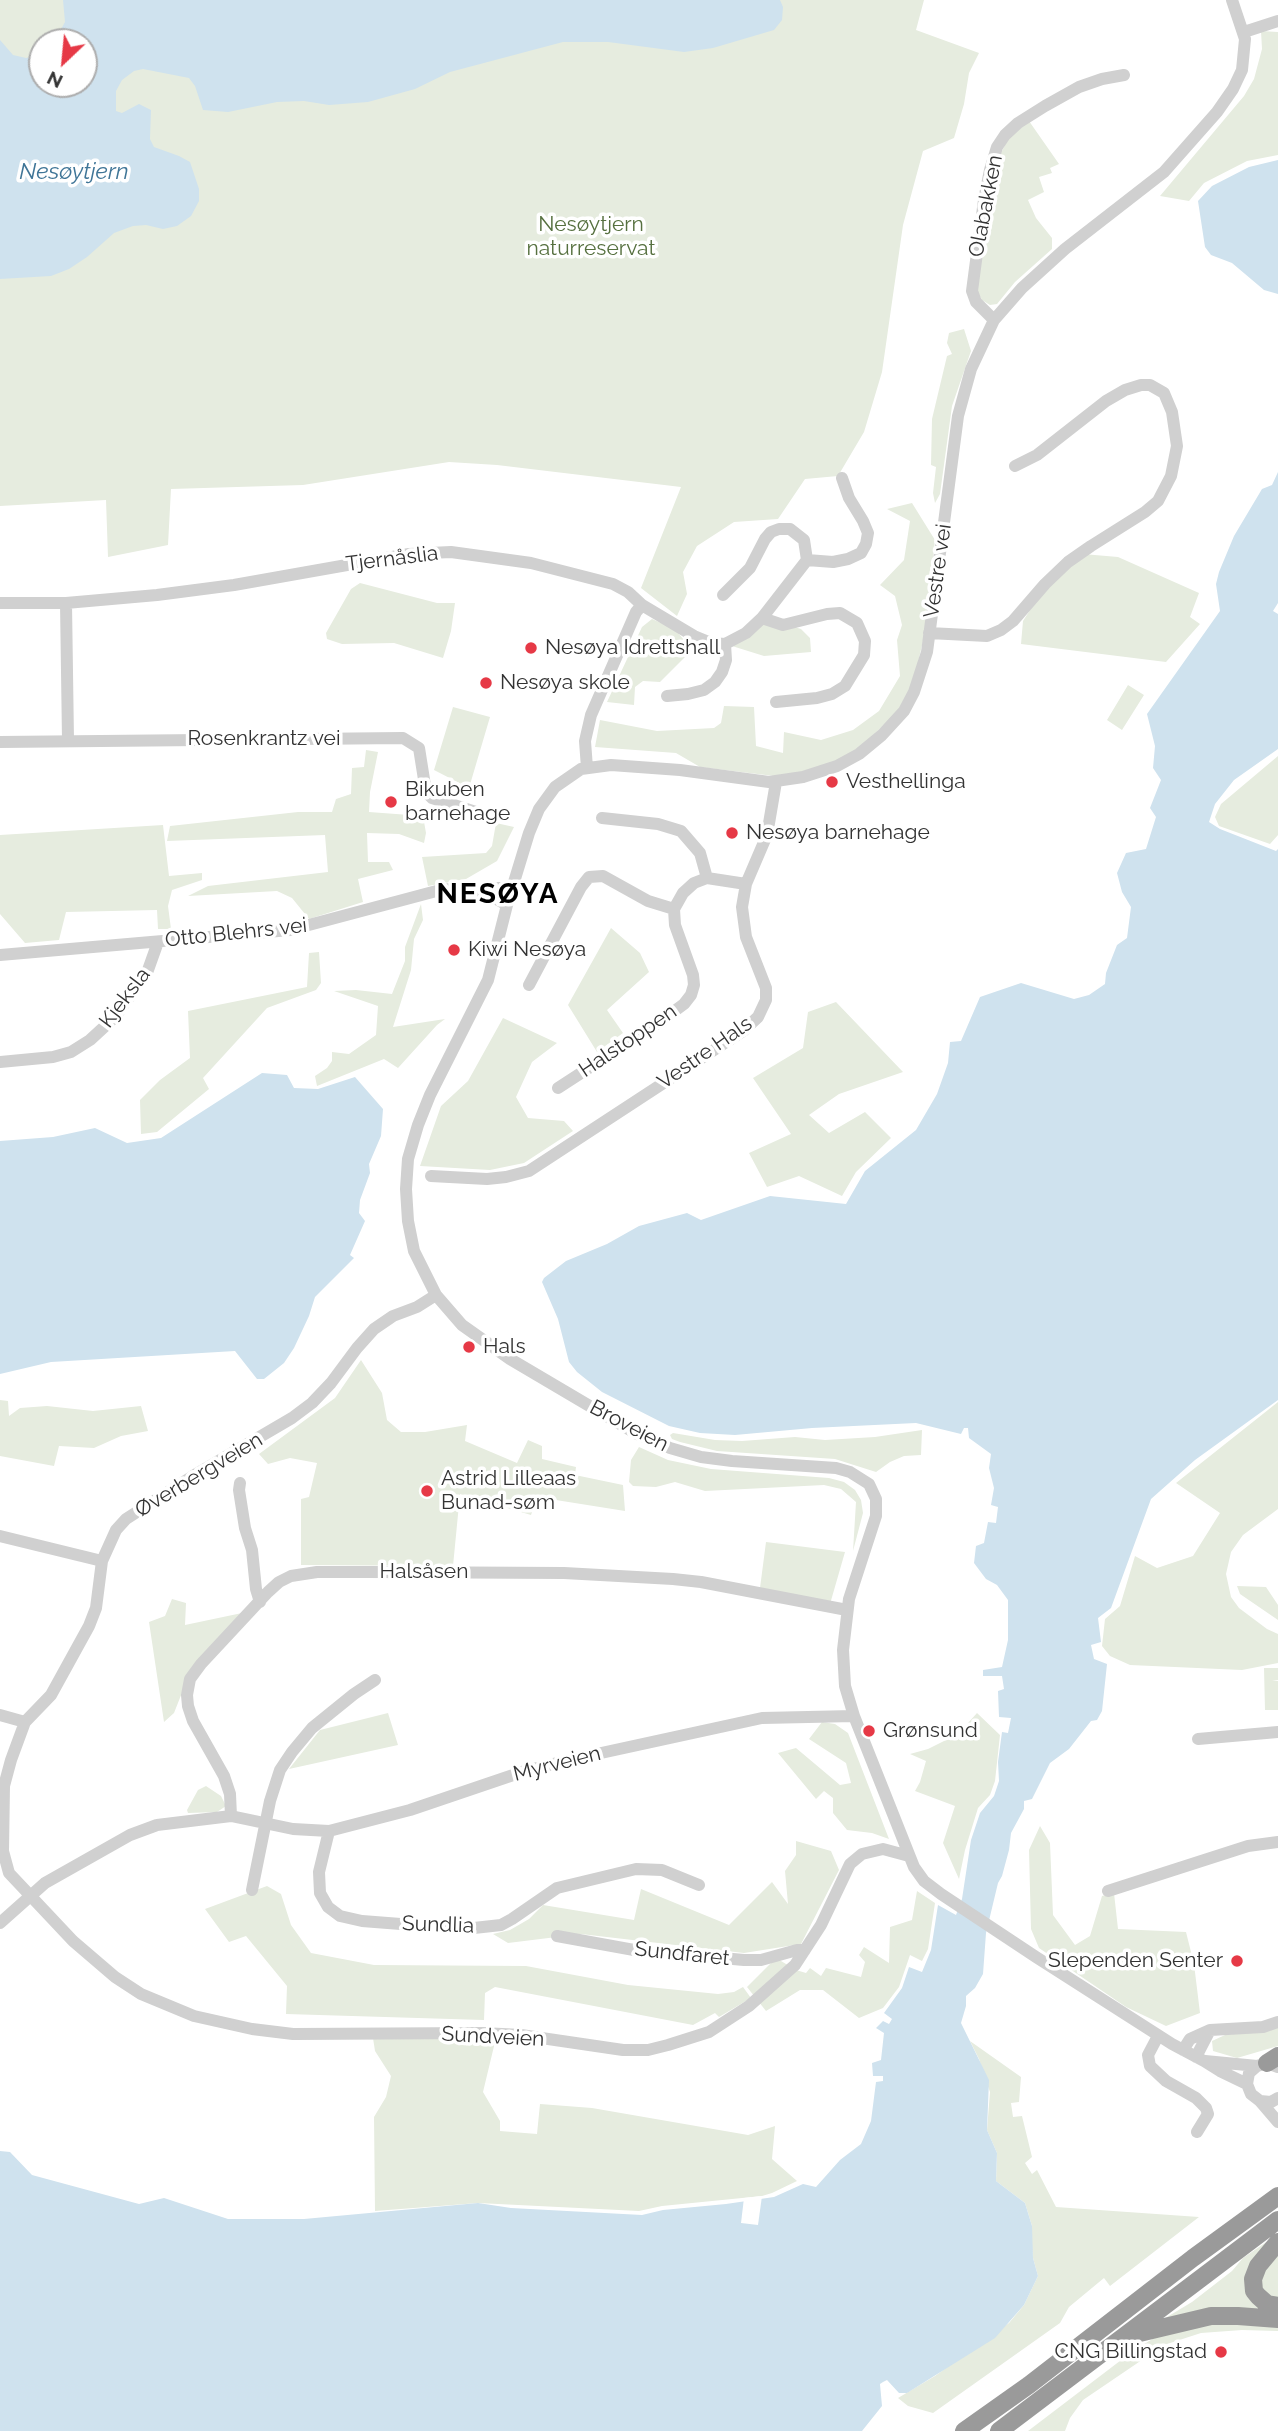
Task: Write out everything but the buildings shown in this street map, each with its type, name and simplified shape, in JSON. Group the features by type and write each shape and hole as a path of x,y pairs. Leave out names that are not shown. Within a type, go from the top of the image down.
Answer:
{"highway":[{"path":"964,2431 1038,2379 1193,2258 1278,2196"},
{"path":"999,2431 1278,2220"},
{"path":"1278,2242 1258,2266 1253,2285 1262,2301 1278,2306"},
{"path":"1124,2336 1211,2316 1278,2319"}],"street":[{"name":"Vestre vei","path":"586,768 638,766 776,782 803,777 836,766 859,754 890,728 904,711 923,666 958,416 971,369 994,320 1032,277 1164,172 1217,112 1237,83 1245,52 1244,32 1232,0"},
{"path":"1244,32 1278,21"},
{"name":"Olabakken","path":"994,320 976,302 972,291 988,180 997,147 1011,129 1045,106 1079,87 1124,75"},
{"path":"929,634 987,636 1001,630 1013,621 1068,562 1145,512 1158,500 1176,461 1177,446 1172,412 1164,393 1159,389 1141,385 1125,390 1097,408 1037,455 1016,466"},
{"path":"807,560 833,562 848,559 861,553 866,544 867,533 863,521 849,498 842,478"},
{"path":"667,696 688,695 704,690 715,682 726,660 725,644 746,633 762,618 807,560 804,540 790,529 771,531 750,568 723,595"},
{"name":"Tjernåslia","path":"0,603 66,603 177,593 409,554 451,552 531,563 613,584 694,636 711,643 725,644"},
{"path":"66,603 68,740"},
{"path":"507,905 531,826 545,798 564,780 586,768 585,741 592,715 636,612 642,605"},
{"path":"762,618 783,625 840,613 857,623 865,641 864,655 845,686 832,694 817,698 776,702"},
{"name":"Rosenkrantz vei","path":"0,742 403,738 412,741 419,748 426,792 432,798 482,814"},
{"name":"Vestre Hals","path":"431,1175 487,1179 529,1171 751,1025 764,1008 766,1000 765,988 746,937 742,907 746,884 767,835 776,782"},
{"path":"602,818 658,824 681,831 700,853 708,878"},
{"path":"529,985 581,887 589,877 603,876 648,901 674,909 688,887 700,880 708,878 746,884"},
{"path":"486,893 498,888 512,888"},
{"name":"Otto Blehrs vei","path":"0,955 290,930 444,889 486,893 507,905"},
{"name":"Broveien","path":"507,905 488,980 424,1108 408,1159 406,1189 410,1231 420,1264 436,1295 462,1325 492,1348 652,1441 701,1457 835,1468 861,1477 873,1490 876,1516 856,1571 847,1610 845,1686 853,1716 909,1856 921,1877 941,1894 1018,1946 1158,2036 1247,2084"},
{"name":"Halstoppen","path":"558,1088 661,1021 684,1004 691,995 693,975 678,938 674,909"},
{"name":"Kjeksla","path":"0,1062 53,1057 71,1052 90,1040 110,1023 134,991 150,966 158,942"},
{"name":"Øverbergveien","path":"25,1722 51,1695 82,1642 96,1608 102,1561 116,1530 126,1519 292,1418 312,1403 331,1383 374,1329 436,1295"},
{"path":"240,1483 245,1528 252,1550 260,1602"},
{"path":"0,1536 102,1561"},
{"name":"Halsåsen","path":"230,1816 230,1794 224,1776 193,1721 187,1695 190,1679 279,1582 291,1576 317,1572 552,1573 701,1582 847,1610"},
{"path":"252,1890 275,1782 292,1752 312,1728 354,1693 375,1680"},
{"path":"0,1715 25,1722"},
{"name":"Myrveien","path":"30,1894 130,1835 158,1825 230,1816 293,1829 329,1831 410,1810 569,1759 762,1718 853,1716"},
{"name":"Sundveien","path":"25,1722 10,1760 4,1786 3,1850 9,1873 91,1958 141,1994 194,2016 219,2023 293,2034 483,2032 622,2050 648,2050 709,2032 749,2006 783,1977 795,1965 821,1925 850,1864 869,1851 883,1849 909,1856"},
{"path":"1198,1739 1278,1732"},
{"name":"Sundlia","path":"329,1831 320,1872 320,1893 328,1907 340,1916 362,1921 465,1929 501,1925 557,1888 636,1869 662,1870 699,1885"},
{"path":"1108,1891 1248,1846 1278,1842"},
{"path":"0,1923 30,1894"},
{"name":"Sundfaret","path":"558,1936 634,1950 761,1961 805,1950"},
{"path":"1183,2050 1190,2039 1210,2030 1263,2027 1278,2022"},
{"path":"1210,2030 1200,2059 1270,2063"},
{"path":"1158,2036 1148,2055 1150,2066 1166,2081 1196,2098 1206,2108 1208,2115 1197,2132"},
{"path":"1270,2063 1249,2073 1247,2084 1251,2094 1275,2119"},
{"path":"1260,2101 1271,2102 1278,2098"}],"green space":[{"name":"Nesøytjern naturreservat","path":"0,0 924,0 916,30 979,53 969,73 954,138 923,151 903,225 882,372 864,432 838,476 805,479 778,519 734,522 697,546 683,572 687,594 677,616 641,588 681,487 497,465 449,462 303,485 171,489 168,545 108,557 106,500 0,506"},
{"path":"1261,31 1278,32 1278,155 1247,161 1204,183 1189,201 1160,196 1244,96 1254,79 1262,49"},
{"path":"1029,121 1059,164 1050,168 1052,173 1039,177 1044,192 1028,200 1036,218 1052,238 1052,249 1015,282 997,304 990,305 982,300 977,291 995,165 1008,139"},
{"path":"964,329 971,351 952,406 940,494 935,503 933,493 936,467 931,465 932,419 947,356 952,354 947,343 949,333"},
{"path":"912,503 935,540 925,632 913,684 901,708 858,750 830,764 800,774 774,776 700,767 676,753 595,747 600,720 657,731 714,728 721,723 724,706 754,707 756,746 783,753 784,732 821,740 853,730 879,711 900,676 897,640 902,625 895,596 880,585 904,560 910,521 887,509"},
{"path":"1083,554 1118,557 1199,593 1190,617 1200,624 1166,662 1021,644 1023,621 1032,607 1047,588"},
{"path":"360,583 437,603 455,603 443,658 394,643 342,644 327,639 326,633 351,589"},
{"path":"652,619 675,629 692,650 660,682 643,681 635,687 634,705 607,702 642,627"},
{"path":"764,624 801,629 810,638 811,652 764,656 732,646"},
{"path":"1128,685 1144,695 1122,730 1107,720"},
{"path":"453,707 490,717 469,788 434,770"},
{"path":"366,750 378,752 369,812 423,816 426,833 424,843 399,834 367,833 368,862 389,862 393,870 358,879 363,902 309,919 292,898 277,891 188,896 208,886 328,872 325,835 167,841 170,826 298,812 332,812 336,799 351,794 352,768 364,767"},
{"path":"1278,756 1278,835 1270,844 1219,826 1215,817 1221,804"},
{"path":"496,823 514,827 497,861 466,879 428,886 422,857 486,853 492,846"},
{"path":"163,825 169,876 202,873 202,880 172,890 168,906 171,929 158,929 157,910 66,912 59,940 25,943 0,914 0,835"},
{"path":"421,904 423,920 414,939 411,970 393,1027 445,1019 398,1068 384,1059 317,1086 315,1076 332,1061 332,1052 349,1054 376,1035 378,1006 334,991 356,990 392,994 405,961 405,947"},
{"path":"611,928 640,953 649,972 607,1010 623,1033 597,1052 568,1005"},
{"path":"319,952 321,983 316,990 267,1008 203,1078 209,1089 157,1132 141,1134 140,1100 160,1080 190,1058 188,1011 307,987 309,953"},
{"path":"836,1002 903,1072 839,1094 809,1115 829,1133 865,1112 891,1138 856,1172 842,1196 799,1176 767,1187 749,1153 791,1134 753,1078 803,1048 808,1012"},
{"path":"503,1018 557,1043 532,1062 516,1097 528,1118 564,1121 573,1131 524,1163 490,1170 420,1166 441,1106 468,1081"},
{"path":"361,1360 382,1393 387,1420 401,1432 425,1432 467,1425 465,1441 517,1463 528,1440 542,1446 542,1459 576,1467 575,1475 623,1485 625,1511 537,1497 531,1515 460,1494 453,1566 301,1565 301,1499 309,1497 317,1463 290,1458 268,1464 259,1454 335,1398"},
{"path":"0,1400 8,1401 9,1416 20,1408 47,1406 93,1411 141,1406 148,1431 121,1436 94,1448 59,1446 54,1466 0,1456"},
{"path":"1278,1402 1278,1509 1243,1535 1231,1552 1226,1574 1231,1597 1239,1608 1278,1634 1278,1663 1242,1670 1130,1665 1110,1656 1102,1646 1105,1619 1120,1606 1135,1556 1157,1568 1193,1556 1220,1513 1176,1483"},
{"path":"922,1430 921,1455 904,1456 876,1472 835,1459 717,1451 680,1442 672,1439 670,1435 673,1433 715,1440 742,1441 795,1437 825,1440 875,1437"},
{"path":"639,1447 668,1460 711,1469 829,1478 844,1482 855,1490 861,1500 863,1513 853,1551 856,1502 841,1489 824,1485 705,1491 675,1482 656,1487 633,1486 629,1482 631,1460"},
{"path":"766,1542 845,1552 830,1604 760,1588"},
{"path":"1237,1586 1266,1587 1278,1605 1278,1620 1240,1594"},
{"path":"172,1599 186,1603 185,1625 242,1613 187,1680 174,1713 164,1722 149,1622 165,1616"},
{"path":"1264,1668 1278,1668 1278,1680 1272,1681 1278,1681 1278,1710 1265,1710"},
{"path":"388,1713 398,1745 289,1769 320,1730"},
{"path":"977,1713 1000,1735 995,1781 990,1795 978,1808 959,1879 943,1843 955,1806 915,1791 926,1761 910,1754 928,1749 958,1734"},
{"path":"822,1722 835,1724 848,1733 889,1839 872,1833 847,1830 833,1813 833,1798 824,1791 816,1799 778,1753 796,1748 840,1785 851,1783 846,1763 809,1739"},
{"path":"206,1786 221,1796 226,1806 217,1812 188,1813 187,1810 198,1790"},
{"path":"1040,1826 1050,1843 1053,1915 1075,1945 1090,1936 1102,1896 1114,1893 1118,1929 1186,1932 1194,1964 1200,2013 1166,2026 1126,2007 1039,1948 1031,1929 1029,1850"},
{"path":"796,1841 831,1851 839,1870 801,1944 744,1953 581,1934 508,1943 493,1934 510,1930 529,1919 543,1905 634,1920 641,1889 729,1925 772,1882 788,1904 785,1871 796,1855"},
{"path":"267,1886 281,1894 291,1925 311,1953 374,1965 526,1966 628,1985 718,1994 734,1992 743,1987 751,1998 719,2017 715,2013 693,2025 495,1987 485,1993 484,2020 286,2014 287,1986 246,1936 229,1942 205,1909"},
{"path":"917,1891 935,1903 928,1949 922,1961 910,1955 899,1987 883,2008 859,2018 823,1990 800,1990 766,2011 747,1987 776,1958 796,1970 806,1973 810,1968 821,1976 826,1968 861,1977 865,1962 859,1955 864,1947 889,1963 890,1927 912,1920"},
{"path":"1278,2028 1278,2046 1237,2058 1213,2051 1212,2041 1225,2035"},
{"path":"435,2035 495,2042 483,2092 500,2121 500,2131 537,2134 540,2104 592,2108 748,2135 775,2126 772,2159 797,2181 762,2196 662,2206 639,2211 478,2203 375,2211 374,2117 386,2097 391,2076 375,2051 373,2038"},
{"path":"970,2041 1021,2077 1019,2102 1011,2103 1013,2117 1022,2116 1032,2157 1025,2163 1032,2174 1037,2170 1056,2207 1199,2217 1110,2286 1104,2278 1069,2307 1060,2323 933,2413 908,2406 898,2398 935,2376 1009,2323 1024,2305 1038,2276 1033,2258 1032,2226 1025,2203 996,2181 997,2153 987,2130 990,2092"},
{"path":"1278,2234 1250,2271 1268,2311 1162,2320 1192,2302 1232,2271 1243,2258"},
{"path":"1278,2248 1278,2301 1271,2299 1260,2288 1262,2269"},
{"path":"1195,2324 1278,2325 1278,2331 1201,2333 1164,2345 1083,2400 1070,2418 1065,2431 1028,2431 1133,2351 1154,2338"}],"water":[{"name":"Nesøytjern","path":"63,0 780,0 783,7 782,20 774,30 713,48 684,52 608,42 563,42 450,72 415,89 368,102 329,105 304,101 277,102 228,112 203,110 195,86 189,78 143,69 134,71 122,80 116,91 116,111 122,113 139,104 151,110 150,139 154,147 190,162 199,189 199,201 191,216 177,226 163,229 146,225 133,226 114,233 87,257 69,269 51,276 0,279 0,40 13,55 28,58 28,98 98,98 98,28 62,28 65,22"},
{"path":"1278,160 1278,294 1264,290 1232,263 1211,255 1205,247 1198,201 1212,186 1249,167"},
{"path":"1278,472 1278,603 1273,611 1278,614 1278,749 1234,780 1215,804 1209,822 1276,851 1278,849 1278,1400 1195,1460 1151,1499 1111,1608 1098,1618 1101,1642 1091,1645 1094,1659 1107,1664 1102,1711 1097,1720 1091,1721 1069,1749 1050,1763 1032,1799 1024,1801 1024,1809 1011,1833 1009,1850 986,1933 983,1974 975,1988 966,1996 961,2023 989,2080 987,2130 997,2153 996,2181 1025,2203 1032,2226 1033,2258 1038,2276 1024,2305 995,2338 907,2393 899,2393 887,2380 880,2384 882,2406 862,2431 0,2431 0,2151 10,2152 32,2175 139,2204 164,2198 228,2219 304,2219 478,2203 511,2208 642,2215 663,2210 726,2204 774,2197 803,2184 816,2187 840,2160 861,2144 871,2121 876,2082 883,2081 883,2076 873,2076 872,2063 881,2060 884,2033 876,2028 883,2021 889,2024 892,2019 884,2013 902,1988 909,1967 922,1972 931,1950 938,1905 956,1915 962,1899 971,1840 980,1813 994,1796 999,1781 998,1762 1002,1732 1008,1733 1011,1718 999,1717 998,1691 1004,1689 1002,1676 983,1676 983,1670 1002,1667 1008,1640 1008,1600 974,1563 976,1546 984,1543 988,1522 996,1523 998,1507 991,1505 994,1488 989,1468 991,1454 969,1438 968,1428 964,1428 961,1434 916,1423 735,1435 700,1433 669,1426 602,1392 577,1372 569,1362 558,1319 542,1282 566,1261 607,1244 639,1226 687,1213 701,1220 770,1196 846,1204 865,1171 916,1130 937,1094 948,1063 950,1042 961,1041 980,997 1021,983 1074,999 1089,995 1105,984 1106,973 1117,945 1127,938 1131,907 1122,892 1117,873 1126,853 1146,849 1156,817 1150,808 1161,780 1153,768 1155,746 1147,714 1220,611 1216,584 1234,536 1262,489 1272,485"},
{"path":"262,1073 287,1075 294,1088 318,1089 355,1077 383,1109 381,1136 369,1164 370,1173 360,1200 359,1213 365,1221 350,1255 354,1258 315,1297 294,1348 284,1363 264,1379 257,1379 235,1351 51,1362 0,1374 0,1141 53,1137 95,1128 127,1143 161,1138"}],"pier":[{"path":"762,2196 758,2225 741,2223 744,2198"}],"place":[{"name":"Nesøya Idrettshall","path":"531,648"},
{"name":"Nesøya skole","path":"486,683"},
{"name":"Vesthellinga","path":"832,782"},
{"name":"Bikuben barnehage","path":"391,802"},
{"name":"Nesøya barnehage","path":"732,833"},
{"name":"Kiwi Nesøya","path":"454,950"},
{"name":"Hals","path":"469,1347"},
{"name":"Astrid Lilleaas Bunad-søm","path":"427,1491"},
{"name":"Grønsund","path":"869,1731"},
{"name":"Slependen Senter","path":"1237,1961"},
{"name":"CNG Billingstad","path":"1221,2352"}],"district":[{"name":"NESØYA","path":"498,895"}]}
